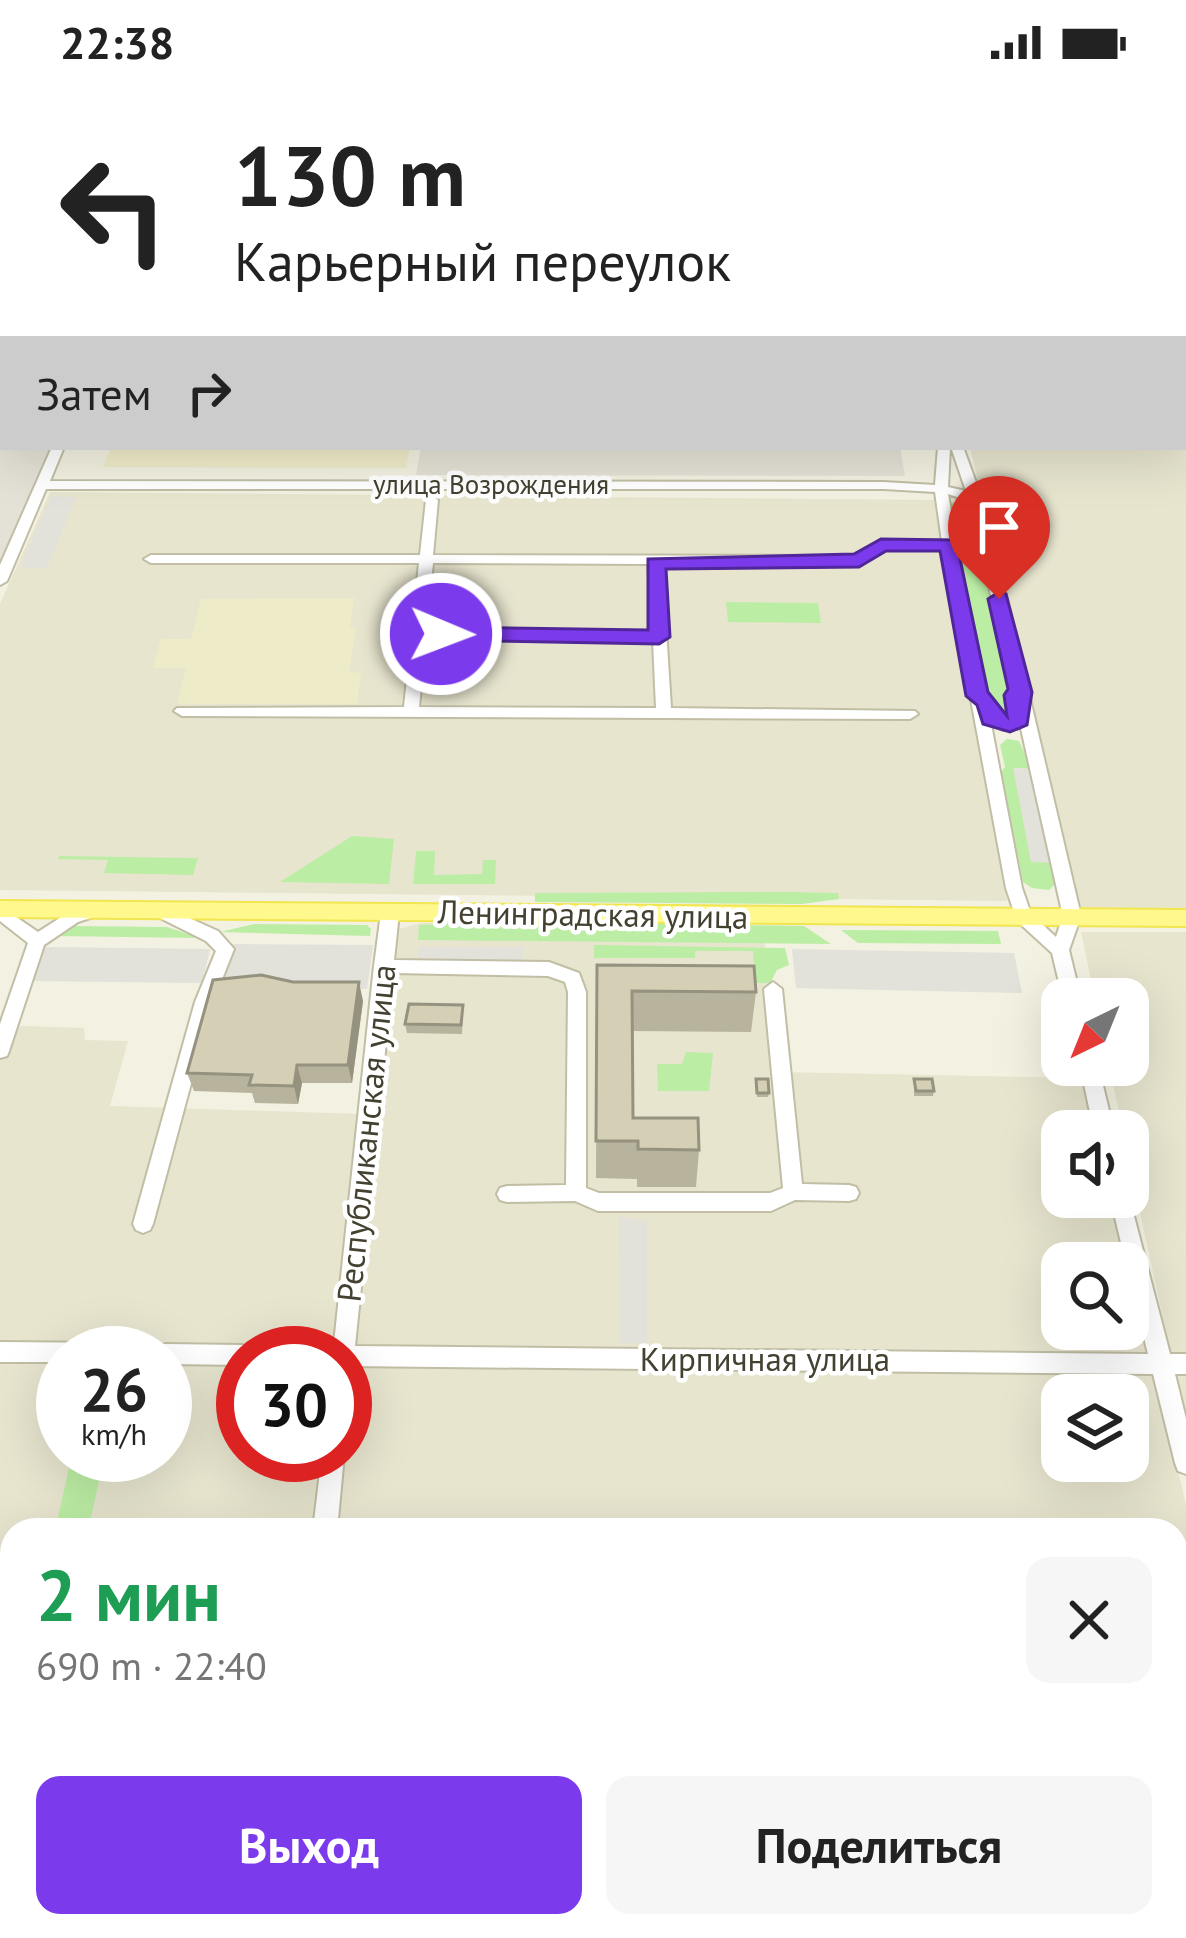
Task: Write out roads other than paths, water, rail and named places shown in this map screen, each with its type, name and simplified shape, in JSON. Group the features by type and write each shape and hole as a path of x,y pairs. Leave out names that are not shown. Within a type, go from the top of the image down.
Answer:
{"main road":[{"name":"Ленинградская улица","path":"0,911 1186,918"}],"street":[{"path":"0,580 57,450"},
{"path":"944,450 941,490 949,544 1024,917 1060,950"},
{"path":"958,450 976,499 1072,916 1060,950 1067,978"},
{"name":"улица Возрождения","path":"41,484 941,490 976,499"},
{"path":"410,712 422,633 432,500"},
{"path":"151,560 859,560 881,545 949,544"},
{"path":"655,563 664,711"},
{"path":"422,633 659,637"},
{"path":"977,696 987,701 991,718 1010,725 1019,719 1016,695 1020,692"},
{"path":"182,711 910,714"},
{"path":"990,766 998,763 995,740 1005,735 1026,741 1030,755 1037,759"},
{"path":"0,1051 37,941 72,918 96,910"},
{"path":"143,1224 163,1167 204,1002 210,983 219,975 224,949 212,936 158,910"},
{"path":"0,911 37,941"},
{"name":"Республиканская улица","path":"348,1326 390,913"},
{"path":"383,966 568,973 577,992 576,1193"},
{"path":"773,989 793,1192"},
{"path":"507,1194 576,1193 598,1202 771,1202 793,1192 849,1193"},
{"path":"1125,1218 1186,1463"},
{"path":"0,1352 36,1352"},
{"name":"Кирпичная улица","path":"372,1354 1186,1364"},
{"path":"326,1518 330,1482"}]}
